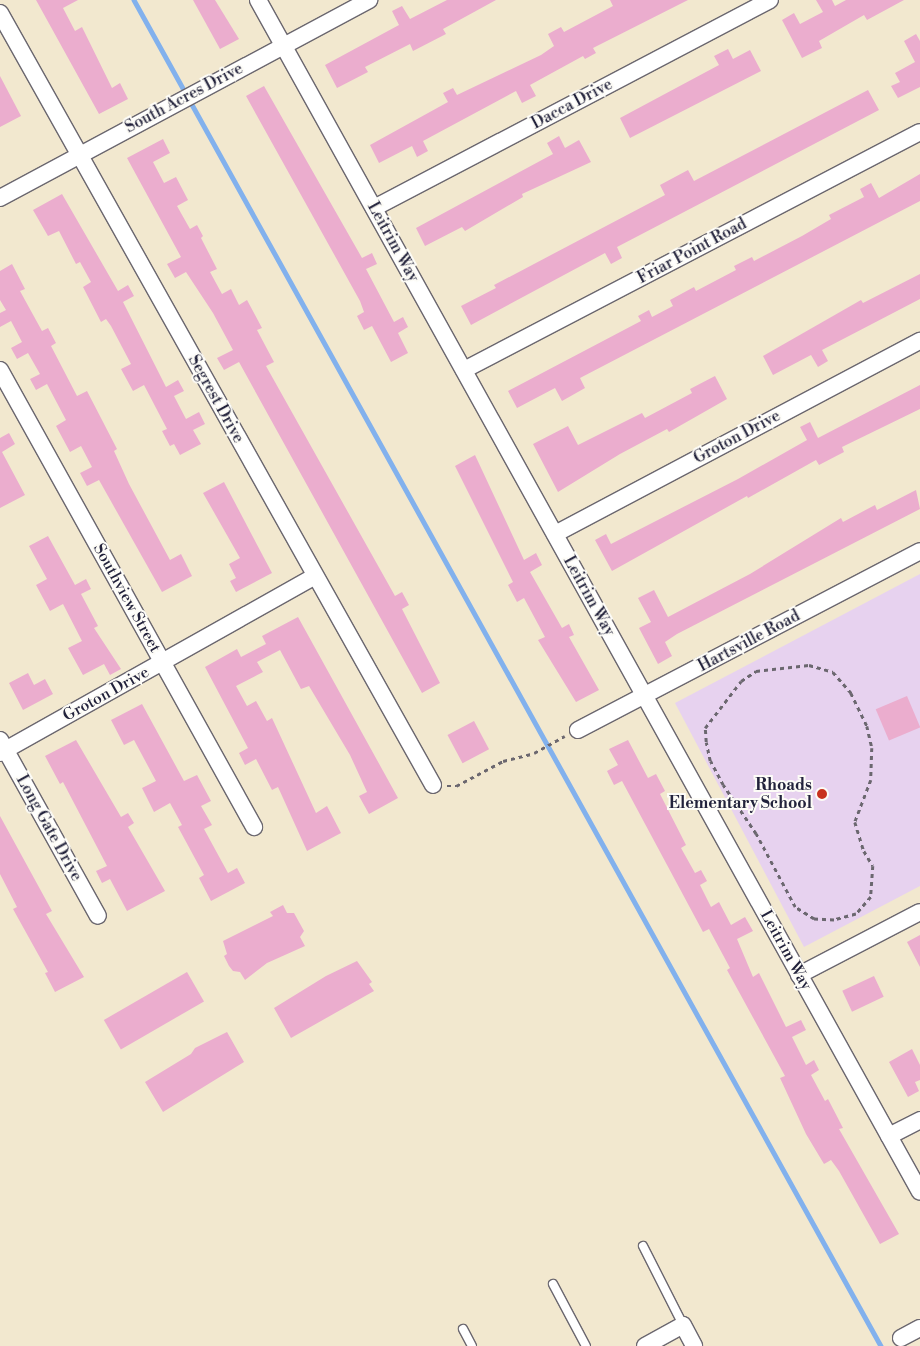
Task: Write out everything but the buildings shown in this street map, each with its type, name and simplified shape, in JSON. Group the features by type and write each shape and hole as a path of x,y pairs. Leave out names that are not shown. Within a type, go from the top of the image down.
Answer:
{"street":[{"name":"Leitrim Way","path":"258,0 920,1192"},
{"name":"South Acres Drive","path":"0,198 167,106 369,0"},
{"name":"Dacca Drive","path":"374,208 770,0"},
{"name":"Segrest Drive","path":"0,13 432,785"},
{"name":"Friar Point Road","path":"464,370 920,132"},
{"name":"Groton Drive","path":"554,534 920,341"},
{"name":"Southview Street","path":"0,370 254,827"},
{"name":"Hartsville Road","path":"578,730 920,551"},
{"name":"Groton Drive","path":"2,748 163,662 315,576"},
{"name":"Long Gate Drive","path":"2,748 98,916"},
{"path":"799,975 920,912"},
{"path":"889,1136 920,1120"},
{"path":"645,1346 683,1325 694,1346"},
{"path":"901,1338 920,1328"}],"lane":[{"path":"643,1246 683,1325"},
{"path":"553,1284 586,1346"},
{"path":"463,1330 472,1346"}],"path":[{"path":"809,665 833,672 851,693 867,726 872,748 871,780 855,822 864,851 874,866 875,881 872,897 856,914 834,920 814,919 795,907 710,761 705,728 741,681 756,671 809,665"},
{"path":"432,785 440,781 456,786 503,761 534,753 561,737"}],"shaded area":[{"name":"Rhoads Elementary School","path":"920,574 920,886 804,947 675,703"}],"waterway":[{"path":"134,0 881,1346"}],"place":[{"name":"Rhoads Elementary School","path":"822,794"}]}
